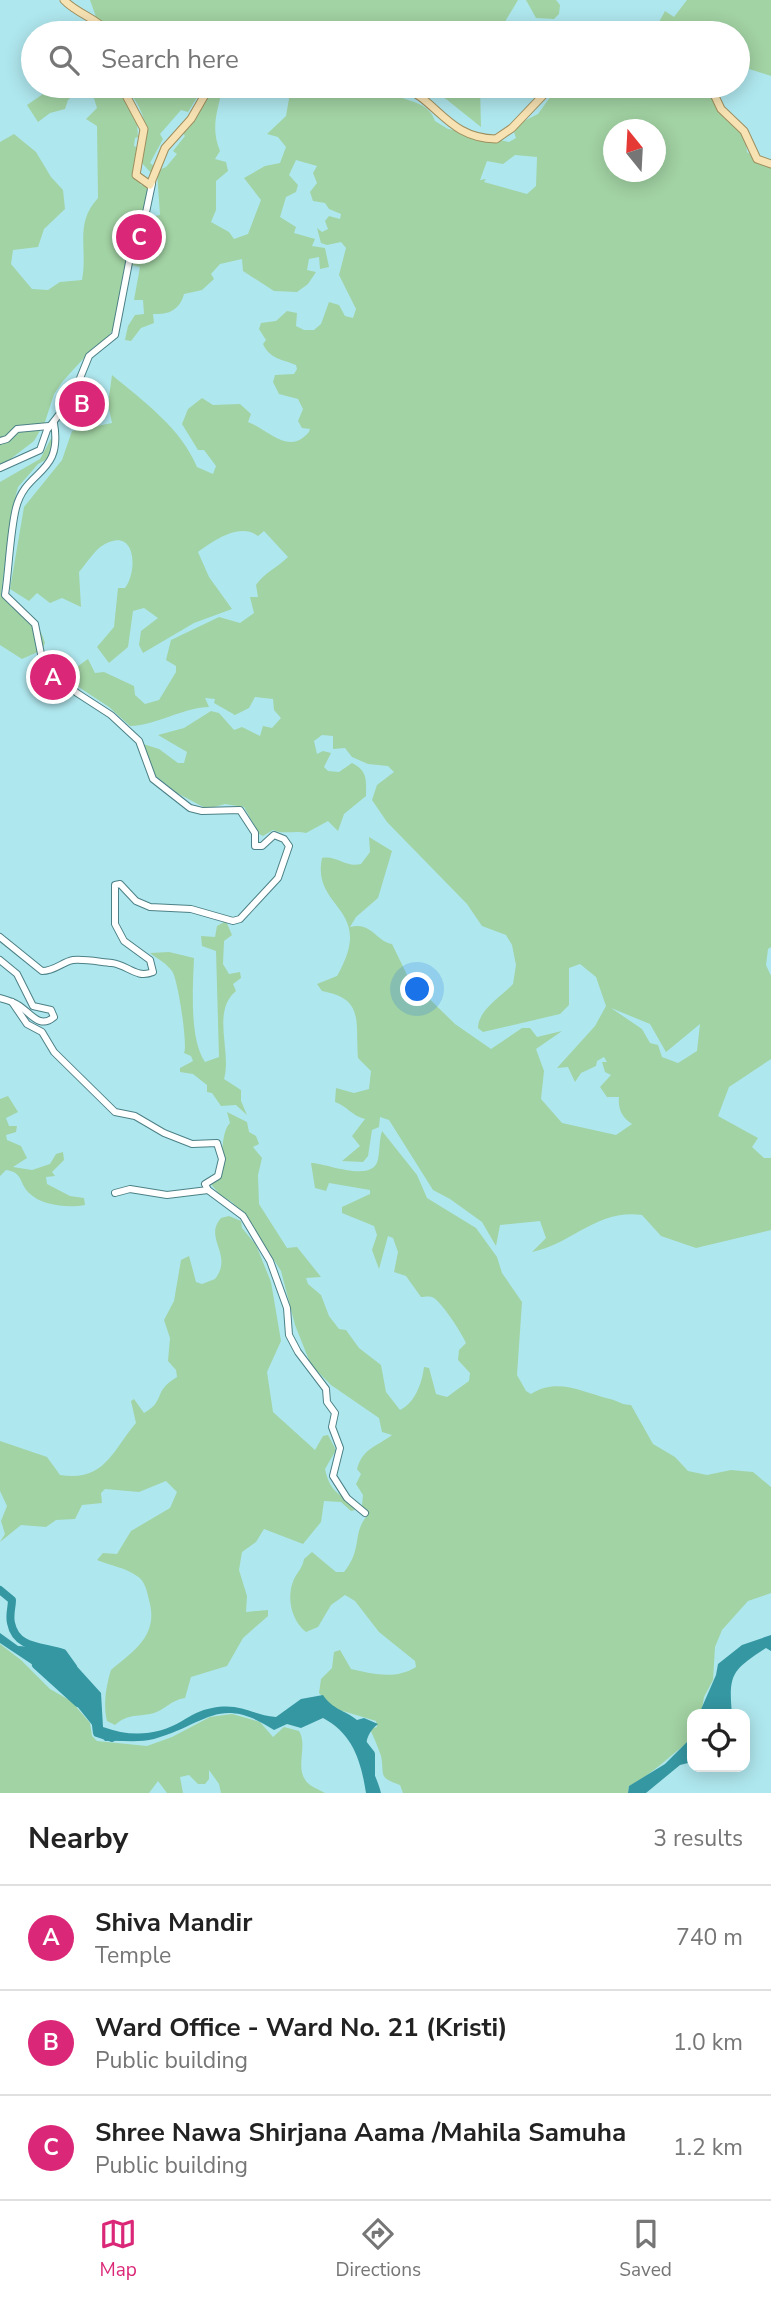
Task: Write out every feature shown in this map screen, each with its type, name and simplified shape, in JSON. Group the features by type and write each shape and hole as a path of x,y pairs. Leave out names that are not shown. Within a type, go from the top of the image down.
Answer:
{"main road":[{"path":"64,0 78,12 96,21"},
{"path":"127,98 144,129 136,175 143,183 152,184 164,148 191,119 203,98"},
{"path":"422,98 442,118 464,132 491,139 505,136 528,108 542,98"},
{"path":"716,98 720,108 741,127 757,159 771,164"}],"street":[{"path":"0,468 40,450 52,424 72,398 89,356 115,335 131,252 144,222 152,184"},
{"path":"0,441 7,439 17,429 52,424"},
{"path":"0,937 42,971 73,960 116,964 139,975 153,972 150,960 124,941 115,924 116,885 120,884 136,901 150,907 191,909 233,920 240,919 278,878 289,846 284,839 274,835 262,846 255,846 255,833 240,810 202,811 190,808 153,779 139,741 111,715 77,693 43,664 35,624 5,595 16,507 27,487 52,462 57,442 52,424"},
{"path":"0,960 17,974 33,1006 51,1010 54,1017 48,1021 39,1021 12,1002 0,998"},
{"path":"12,1002 27,1024 42,1032 54,1052 115,1112 135,1116 164,1133 192,1144 217,1143 222,1159 218,1175 205,1184 208,1190 243,1216 270,1261 287,1308 289,1335 298,1352 326,1389 327,1402 335,1413 332,1427 340,1448 333,1476 347,1498 365,1513"},
{"path":"115,1192 130,1189 167,1195 208,1190"}],"green space":[{"path":"90,0 518,0 506,21 100,21"},
{"path":"526,0 556,0 560,5 559,14 554,19 536,18"},
{"path":"687,0 771,0 771,76 750,69 750,21 660,21 665,11 674,17"},
{"path":"37,98 70,98 65,109 50,113 38,122 27,105"},
{"path":"94,98 125,98 137,123 138,137 135,138 134,146 139,148 135,175 141,185 151,186 146,211 141,210 133,230 128,232 122,243 130,248 117,321 108,338 94,347 54,394 45,422 34,441 0,467 0,142 14,134 36,152 51,177 63,190 65,209 44,229 38,247 13,250 11,264 32,289 48,290 60,282 82,280 84,227 86,217 98,198 97,126 86,119 97,108"},
{"path":"133,98 197,98 188,112 181,110 160,134 163,139 150,163 154,166 151,173 142,163 145,131 138,106"},
{"path":"220,98 215,126 220,151 215,159 226,162 228,171 216,181 216,210 211,222 229,232 234,239 248,234 261,200 244,178 265,166 280,163 286,147 278,137 267,134 286,116 289,98 404,98 426,108 435,121 448,129 509,142 516,138 514,132 522,122 538,114 549,98 716,98 745,134 747,152 766,167 771,166 771,947 768,949 766,965 771,976 771,1059 729,1087 718,1116 758,1138 752,1147 764,1158 771,1158 771,1230 696,1248 661,1236 642,1215 626,1215 598,1222 560,1242 532,1252 546,1238 540,1221 500,1225 496,1246 482,1222 433,1190 389,1120 380,1117 379,1127 372,1130 368,1156 363,1162 342,1161 360,1146 352,1136 365,1119 335,1102 336,1088 354,1093 369,1089 371,1071 358,1058 357,1023 351,1006 336,995 322,991 317,984 337,976 347,953 350,936 347,922 325,889 321,875 322,858 361,864 370,852 369,837 392,851 378,898 356,917 350,927 368,929 392,944 409,979 455,1024 491,1049 522,1028 530,1028 537,1037 562,1031 536,1049 544,1071 541,1099 562,1123 616,1135 632,1124 621,1112 619,1097 607,1097 600,1087 611,1075 605,1072 602,1062 607,1062 604,1057 597,1061 596,1066 581,1073 575,1082 568,1067 557,1068 595,1026 606,1006 596,977 580,964 569,968 569,1005 560,1014 483,1032 478,1028 482,1015 513,984 516,965 512,945 506,935 482,926 467,904 387,822 372,800 377,785 394,772 388,766 368,764 352,757 345,748 333,749 333,736 322,735 314,741 317,754 323,751 331,753 324,767 328,771 339,772 352,763 357,766 365,776 366,796 344,814 338,831 328,821 306,833 273,830 263,836 259,834 244,807 225,804 207,809 177,793 151,772 140,743 159,749 178,763 184,763 187,752 158,735 184,728 211,711 219,713 234,730 242,727 260,736 263,726 272,728 281,718 274,710 273,699 255,697 249,708 235,715 214,703 215,699 205,698 209,707 130,726 109,707 68,680 67,674 88,659 95,673 104,672 134,686 135,695 145,704 159,700 176,672 176,666 166,660 171,640 219,617 240,623 254,613 250,597 258,597 256,585 288,557 264,531 258,536 251,532 235,532 219,538 198,552 209,577 232,609 194,623 143,653 139,645 141,631 158,618 144,608 133,611 128,647 109,663 97,647 114,627 118,588 125,588 132,572 132,553 123,541 115,540 101,546 79,572 81,607 62,598 50,603 37,593 29,601 10,589 24,507 62,460 72,431 112,423 108,404 112,375 171,428 197,467 213,474 216,466 204,450 198,450 182,424 188,409 202,398 213,405 240,404 251,414 248,422 279,439 294,442 309,432 310,429 302,428 298,421 303,409 298,399 279,394 273,382 275,375 294,374 296,365 269,353 263,344 266,340 259,329 261,323 276,321 287,311 297,313 296,326 304,330 314,330 321,324 329,302 339,305 345,316 353,318 356,309 339,275 346,248 341,242 327,245 321,243 317,228 322,232 328,229 325,221 329,216 340,219 341,214 329,209 325,203 313,201 310,192 317,183 313,173 317,166 296,160 289,175 298,185 296,192 286,197 280,217 296,227 294,233 315,239 312,246 325,248 329,267 320,269 319,257 309,259 307,270 316,272 308,284 297,292 274,291 243,271 242,259 220,264 211,274 214,279 202,290 184,294 180,304 173,310 164,314 153,314 154,323 141,328 131,341 125,340 128,326 135,315 144,314 143,300 134,300 140,267 132,265 134,259 142,260 146,249 143,247 149,243 147,239 154,227 147,223 151,217 160,215 157,171 166,167 177,154 173,151 185,136 182,132 203,99","holes":["515,155 537,157 536,186 527,194 484,182 486,179 480,180 487,161 503,164","611,1008 650,1024 666,1052 700,1024 697,1051 678,1063 662,1057 658,1045 650,1043 642,1029"]},
{"path":"444,98 480,98 481,127"},
{"path":"53,435 57,435 58,453 38,464 18,487 11,513 1,595 32,620 45,643 42,650 22,659 0,645 0,482 40,459"},
{"path":"226,921 232,935 224,941 223,964 229,974 240,972 241,978 233,984 236,991 229,1000 223,1021 226,1056 224,1079 241,1090 241,1101 247,1115 236,1105 221,1106 212,1093 207,1092 207,1085 193,1074 180,1072 180,1068 193,1061 191,1056 184,1053 184,1026 177,986 172,971 150,953 169,952 194,958 193,1012 196,1040 205,1062 219,1057 216,951 202,946 201,936 215,937 217,926"},
{"path":"8,1096 18,1112 6,1118 9,1126 17,1126 16,1132 6,1135 7,1140 21,1146 27,1158 13,1167 32,1170 50,1164 56,1154 63,1152 64,1160 52,1172 55,1176 46,1177 47,1184 70,1196 84,1198 85,1205 64,1206 41,1201 29,1193 15,1173 6,1170 0,1176 0,1099"},
{"path":"227,1112 247,1122 249,1132 256,1136 259,1144 253,1147 262,1158 258,1175 259,1204 287,1248 297,1247 321,1277 306,1278 308,1284 321,1295 329,1316 339,1329 346,1330 359,1348 381,1365 386,1392 400,1410 410,1403 417,1392 424,1367 429,1368 436,1394 447,1397 469,1381 470,1373 458,1360 459,1350 466,1343 436,1299 421,1297 406,1276 394,1272 398,1252 393,1238 388,1236 379,1269 372,1250 377,1235 374,1226 342,1213 342,1207 370,1194 370,1190 329,1183 326,1191 315,1188 311,1163 349,1170 368,1170 375,1166 378,1159 382,1131 417,1175 427,1198 476,1228 497,1257 502,1273 522,1302 517,1375 526,1391 531,1394 550,1387 570,1387 631,1405 653,1444 675,1457 688,1471 707,1475 731,1470 753,1472 771,1487 771,1593 748,1601 722,1630 715,1647 713,1680 704,1697 702,1709 687,1709 687,1743 629,1786 628,1793 403,1793 400,1785 383,1775 381,1756 370,1729 377,1727 376,1721 333,1708 319,1693 321,1679 332,1668 334,1652 340,1650 351,1669 359,1671 392,1675 416,1667 415,1661 379,1632 355,1601 345,1595 331,1605 318,1627 306,1632 297,1621 290,1601 294,1579 304,1559 312,1552 336,1572 344,1572 350,1564 362,1522 367,1516 362,1505 363,1495 356,1484 361,1474 357,1469 366,1452 392,1435 382,1432 379,1418 331,1385 311,1365 295,1325 281,1271 247,1218 211,1184 220,1178 223,1141 230,1123"},
{"path":"229,1216 241,1221 242,1228 256,1245 271,1282 281,1341 267,1372 273,1412 315,1450 323,1436 328,1435 336,1450 325,1469 328,1478 334,1490 355,1510 351,1511 341,1502 324,1501 321,1522 303,1544 264,1529 256,1542 242,1552 239,1570 247,1596 246,1612 268,1610 268,1616 243,1638 227,1666 191,1677 185,1698 154,1713 129,1717 115,1725 107,1721 105,1709 111,1670 143,1641 151,1623 151,1612 144,1583 140,1578 97,1560 103,1553 117,1554 131,1531 170,1508 177,1492 166,1481 139,1492 105,1489 101,1493 102,1503 82,1505 75,1519 56,1520 46,1527 21,1525 0,1542 5,1534 1,1521 7,1506 0,1491 0,1441 47,1457 60,1475 87,1474 106,1462 136,1423 131,1401 134,1399 144,1413 155,1404 164,1387 177,1377 176,1370 168,1361 170,1338 164,1320 174,1301 181,1260 189,1256 196,1282 202,1284 215,1279 221,1262 216,1226 221,1218"},
{"path":"0,1644 21,1660 50,1689 71,1701 90,1723 92,1736 97,1741 147,1746 172,1737 210,1717 232,1714 260,1722 273,1737 284,1727 299,1731 302,1737 302,1773 312,1786 325,1793 221,1793 219,1784 209,1770 209,1779 205,1784 198,1784 189,1775 180,1777 183,1793 167,1793 158,1781 149,1793 0,1793"}],"water":[{"path":"0,1633 18,1646 50,1648 72,1661 101,1693 103,1727 123,1732 163,1730 200,1711 222,1707 276,1717 301,1699 323,1695 331,1704 357,1720 364,1718 378,1724 367,1740 366,1748 381,1793 366,1793 354,1750 342,1732 323,1718 301,1728 287,1724 274,1730 255,1719 226,1713 213,1715 154,1739 105,1741 57,1681 0,1643"},
{"path":"771,1635 771,1651 766,1648 746,1662 735,1674 731,1689 732,1709 701,1709 718,1664 742,1645"},
{"path":"687,1742 687,1763 680,1765 646,1793 628,1793 629,1786 665,1764"}],"waterway":[{"path":"0,1590 12,1600 10,1620 18,1638 31,1645 63,1653 73,1667"},
{"path":"36,1665 78,1703"},
{"path":"95,1717 97,1733 112,1738"},
{"path":"360,1740 371,1754 371,1793"}],"place":[{"name":"Shree Nawa Shirjana Aama /Mahila Samuha","path":"139,237"},
{"name":"Ward Office - Ward No. 21 (Kristi)","path":"82,404"},
{"name":"Shiva Mandir","path":"53,677"}]}
